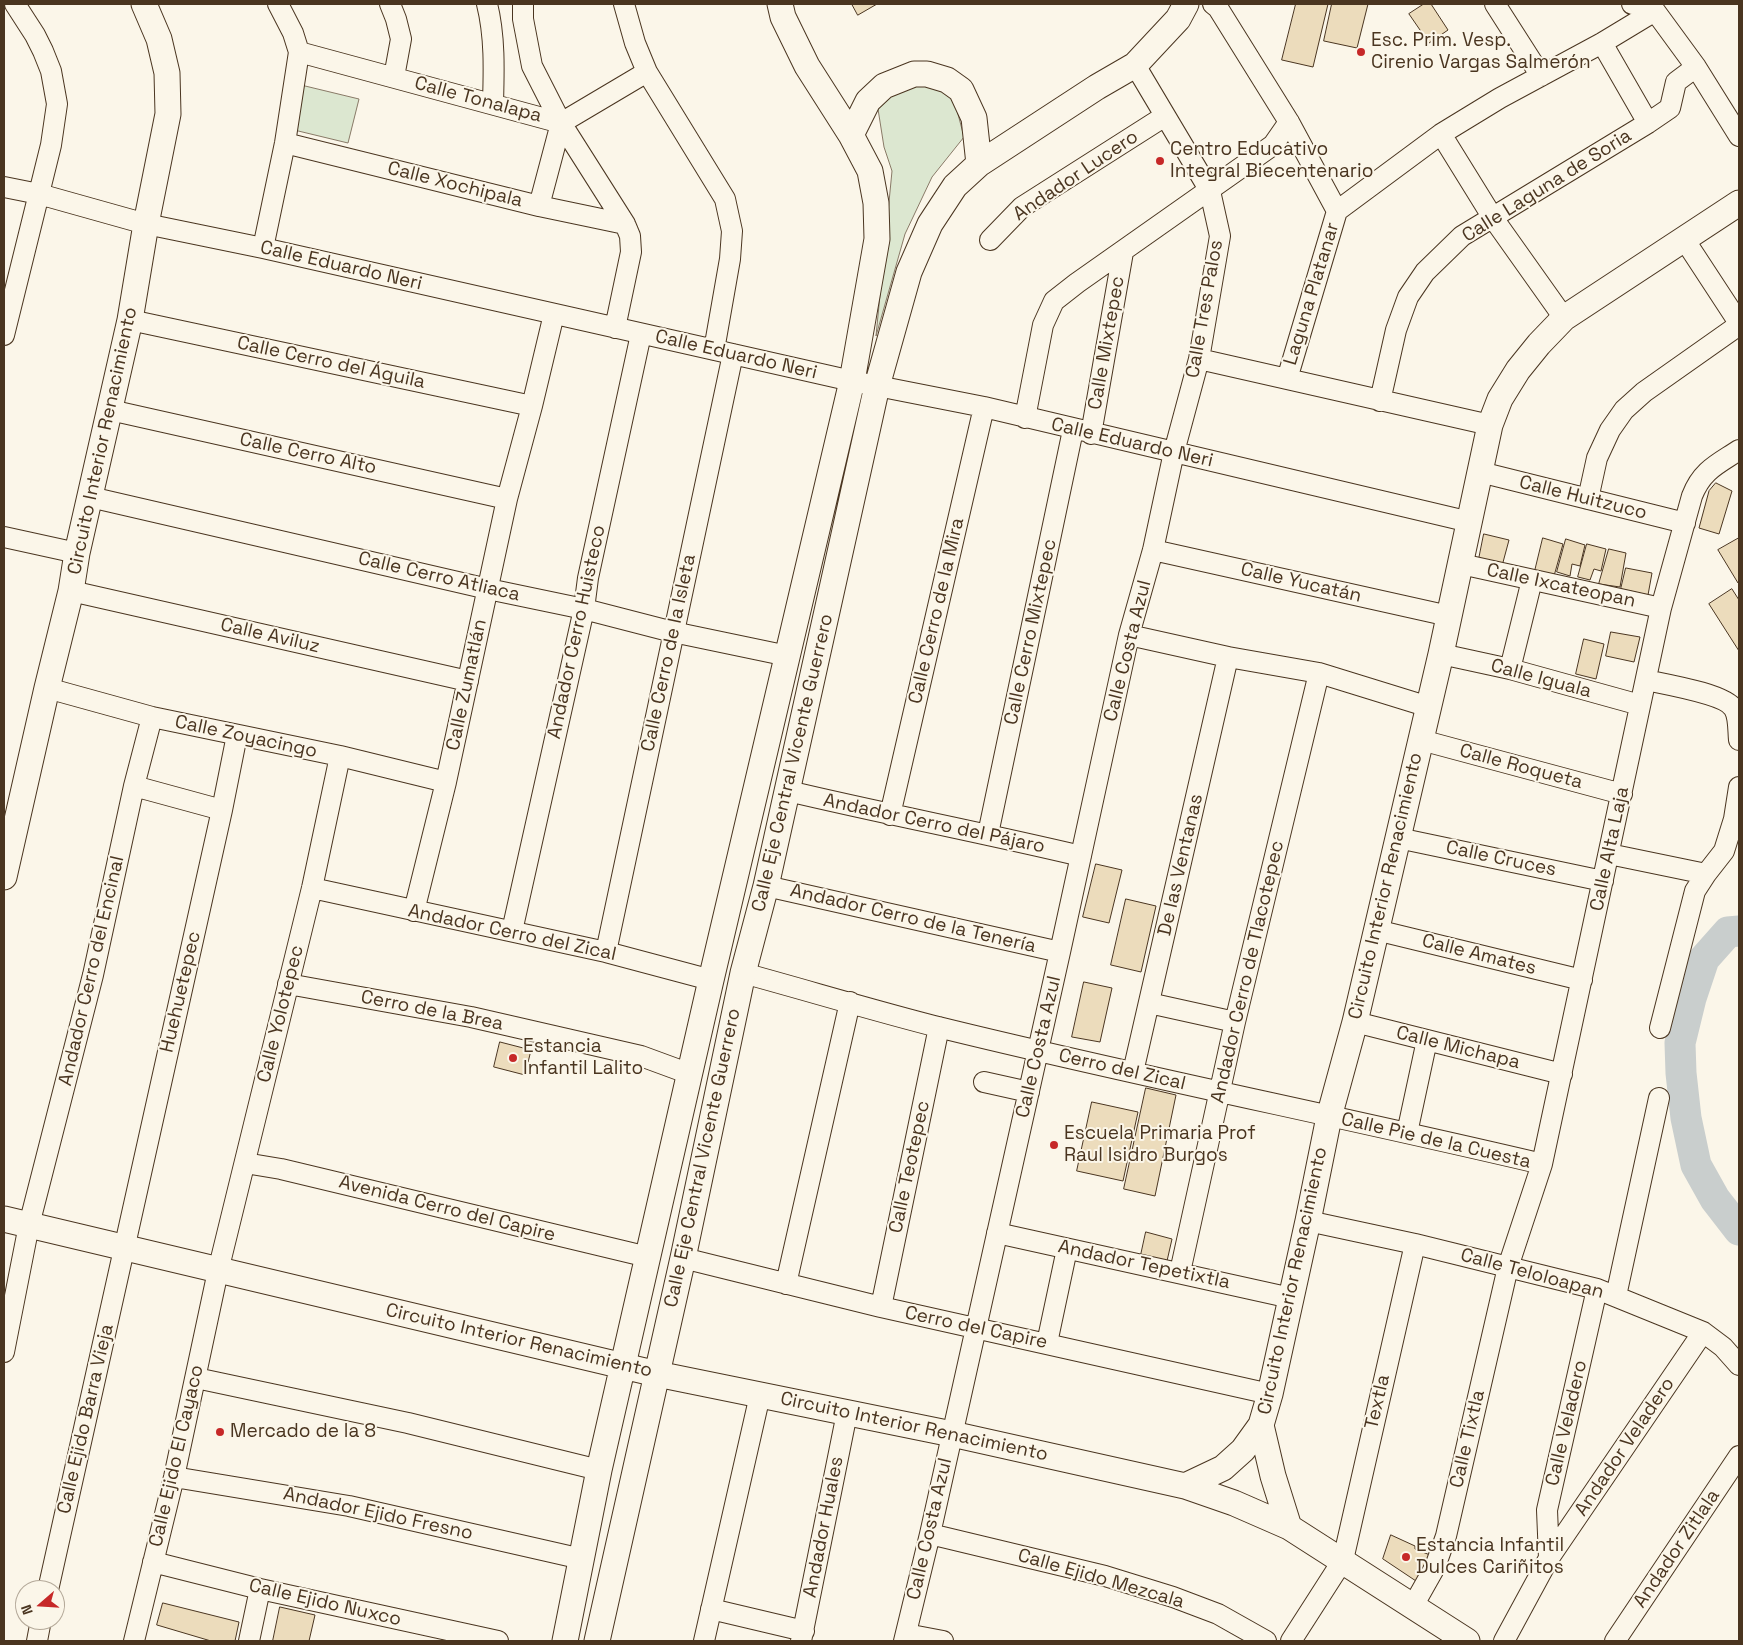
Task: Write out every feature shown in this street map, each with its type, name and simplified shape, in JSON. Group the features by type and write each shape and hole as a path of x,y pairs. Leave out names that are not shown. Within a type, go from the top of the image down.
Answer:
{"main road":[{"name":"Circuito Interior Renacimiento","path":"4,877 71,591 77,553 130,320 146,224 168,114 167,74 159,38 144,4"},
{"name":"Calle Eje Central Vicente Guerrero","path":"565,1641 599,1470 711,980 852,381 877,239 876,203 870,172 851,135 807,66 783,17 780,4"},
{"name":"Calle Eje Central Vicente Guerrero","path":"597,1641 683,1258 743,973 788,791 877,386 908,272 930,224 955,186 979,164 1097,87 1135,65 1178,19 1186,4"},
{"path":"851,135 868,101 884,86 914,74 927,74 947,80 961,90 974,118 979,164"},
{"name":"Circuito Interior Renacimiento","path":"4,1219 657,1374 952,1434 1185,1486 1223,1468 1243,1450 1261,1425 1270,1394 1329,1117 1355,1022 1429,707 1490,425 1500,399 1518,370 1564,318 1739,203"},
{"path":"1261,1425 1273,1476 1289,1527"},
{"path":"1185,1486 1234,1503 1289,1527 1467,1641"}],"street":[{"path":"4,335 51,145 58,104 51,71 43,51 15,4"},
{"path":"263,248 284,143 299,52 293,33 278,4"},
{"path":"390,4 396,19 400,39 394,77"},
{"path":"486,4 492,24 493,103"},
{"path":"523,4 523,19 532,66 561,122 625,224 630,236 631,252 615,328"},
{"name":"Calle Cerro de la Isleta","path":"606,952 673,632 723,352 732,231 725,199 647,72 635,42 624,4"},
{"path":"1496,4 1540,76"},
{"path":"1632,4 1644,6 1655,11 1696,67 1739,136"},
{"name":"Laguna Platanar","path":"1219,5 1289,122 1337,211 1287,379"},
{"path":"1337,211 1441,134 1500,98 1602,43 1655,11"},
{"path":"1602,43 1648,123"},
{"name":"Calle Tonalapa","path":"299,52 561,122 647,72"},
{"name":"Calle Tres Palos","path":"1135,65 1210,190 1220,236 1198,359 1174,452"},
{"name":"Calle Laguna de Soria","path":"1380,400 1396,330 1408,297 1425,272 1462,236 1670,108 1676,82 1696,67"},
{"name":"Andador Lucero","path":"990,240 1022,207 1165,116"},
{"path":"539,206 561,122"},
{"path":"1025,418 1043,325 1054,301 1273,145 1289,122"},
{"path":"1441,134 1493,218 1564,318"},
{"name":"Calle Xochipala","path":"284,143 539,206 625,224"},
{"name":"Calle Eduardo Neri","path":"4,186 146,224 263,248 852,381 984,407 1082,432 1470,522"},
{"path":"1588,499 1597,458 1610,430 1624,410 1644,392 1739,324 1684,239"},
{"name":"Calle Mixtepec","path":"1082,432 1123,252"},
{"name":"Calle Zumatlán","path":"414,911 446,782 507,499 554,314"},
{"name":"Calle Cerro del Águila","path":"130,320 532,406"},
{"name":"Andador Cerro Huisteco","path":"512,931 584,609 588,578 641,334"},
{"path":"1198,359 1490,425"},
{"name":"Calle Cerro de la Mira","path":"890,815 984,407"},
{"name":"Calle Cerro Alto","path":"110,410 507,499"},
{"name":"Calle Cerro Mixtepec","path":"988,834 1082,432"},
{"name":"Calle Alta Laja","path":"1508,1266 1542,1164 1661,608 1685,523 1697,482 1707,472 1739,450"},
{"name":"Calle Costa Azul","path":"905,1638 1029,1092 1129,635 1153,550 1174,452"},
{"name":"Calle Huitzuco","path":"1480,472 1685,523"},
{"name":"Calle Cerro Atliaca","path":"90,498 488,589 584,609 673,632 788,656"},
{"path":"4,537 77,553"},
{"name":"Calle Yucatán","path":"1153,550 1449,616"},
{"name":"Calle Ixcateopan","path":"1461,564 1661,608"},
{"path":"1510,669 1532,580"},
{"name":"Calle Aviluz","path":"71,591 468,681"},
{"path":"1129,635 1228,657 1319,673 1429,707"},
{"name":"Calle Iguala","path":"1441,654 1510,669 1640,705"},
{"name":"De las Ventanas","path":"1134,1072 1228,657"},
{"name":"Andador Cerro de Tlacotepec","path":"1180,1272 1235,1022 1319,673"},
{"path":"1646,680 1714,696 1730,703 1735,710 1739,740"},
{"name":"Calle Zoyacingo","path":"47,688 152,717 340,756 446,782"},
{"name":"Andador Cerro del Encinal","path":"4,1352 29,1225 93,975 134,786 152,717"},
{"name":"Huehuetepec","path":"124,1249 237,735"},
{"name":"Calle Roqueta","path":"1421,740 1622,794"},
{"name":"Calle Yolotepec","path":"218,1270 312,888 340,756"},
{"path":"134,786 222,810"},
{"path":"1660,1028 1690,906 1695,891 1724,851 1734,819 1739,787"},
{"name":"Andador Cerro del Pájaro","path":"788,791 1081,856"},
{"name":"Calle Cruces","path":"1398,838 1603,881"},
{"path":"1609,854 1706,874"},
{"name":"Andador Cerro de la Tenería","path":"766,886 1060,952"},
{"name":"Andador Cerro del Zical","path":"312,888 606,952 711,980"},
{"name":"Calle Amates","path":"1376,930 1582,980"},
{"name":"Cerro del Zical","path":"743,973 940,1027 1329,1117"},
{"name":"Cerro de la Brea","path":"288,984 471,1018 641,1056 690,1074"},
{"path":"786,1284 850,1002"},
{"path":"1149,1003 1235,1022"},
{"name":"Calle Michapa","path":"1355,1022 1562,1074"},
{"name":"Calle Teotepec","path":"881,1307 940,1027"},
{"path":"1408,1132 1428,1040"},
{"path":"984,1082 1029,1092"},
{"path":"1616,1296 1658,1098"},
{"name":"Calle Pie de la Cuesta","path":"1329,1117 1408,1132 1542,1164"},
{"name":"Avenida Cerro del Capire","path":"245,1163 291,1172 648,1257"},
{"name":"Calle Teloloapan","path":"1308,1221 1508,1266 1598,1289 1703,1332 1723,1347 1739,1365"},
{"name":"Andador Tepetixtla","path":"997,1233 1291,1298"},
{"name":"Textla","path":"1291,1641 1342,1560 1414,1244"},
{"name":"Calle Ejido Barra Vieja","path":"50,1580 124,1249"},
{"path":"1047,1343 1067,1249"},
{"name":"Cerro del Capire","path":"683,1258 881,1307 1270,1394"},
{"name":"Calle Tixtla","path":"1413,1606 1435,1567 1446,1536 1508,1266"},
{"name":"Calle Ejido El Cayaco","path":"134,1641 174,1477 218,1270"},
{"name":"Calle Veladero","path":"1549,1558 1547,1510 1598,1289"},
{"name":"Andador Veladero","path":"1504,1641 1549,1558 1703,1332"},
{"path":"196,1378 408,1423 599,1470"},
{"path":"704,1641 760,1395"},
{"name":"Andador Huales","path":"802,1636 847,1413"},
{"name":"Andador Zitlala","path":"1615,1641 1739,1456"},
{"name":"Andador Ejido Fresno","path":"174,1477 349,1506 582,1559"},
{"name":"Calle Ejido Mezcala","path":"930,1534 1106,1576 1173,1597 1218,1614 1266,1641"},
{"name":"Calle Ejido Nuxco","path":"153,1562 446,1636 498,1641"},
{"path":"249,1641 260,1590"},
{"path":"711,1609 802,1636"},
{"path":"905,1638 942,1641"}],"green space":[{"path":"928,83 953,95 964,137 932,177 905,234 876,336 892,171 884,147 878,109 897,91"},
{"path":"301,85 359,99 348,143 290,129"}],"building":[{"path":"852,4 877,4 858,15"},
{"path":"1296,4 1328,4 1313,67 1282,60"},
{"path":"1332,4 1368,4 1357,48 1324,41"},
{"path":"1424,4 1431,4 1448,30 1429,43 1409,14"},
{"path":"1716,483 1732,491 1719,534 1699,528 1709,491"},
{"path":"1484,534 1509,540 1502,566 1479,559"},
{"path":"1543,538 1563,544 1554,576 1535,571"},
{"path":"1739,538 1739,582 1738,583 1718,550"},
{"path":"1566,539 1585,545 1580,566 1572,564 1570,576 1557,572"},
{"path":"1587,544 1606,549 1601,571 1594,569 1590,580 1578,577"},
{"path":"1609,549 1626,553 1620,587 1599,584"},
{"path":"1626,568 1652,573 1648,595 1621,589"},
{"path":"1732,589 1739,600 1739,651 1709,604"},
{"path":"1611,632 1640,637 1634,662 1606,656"},
{"path":"1584,639 1604,644 1596,679 1576,674"},
{"path":"1096,864 1122,870 1109,923 1083,917"},
{"path":"1126,899 1156,906 1141,972 1111,965"},
{"path":"1084,982 1112,988 1100,1042 1072,1037"},
{"name":"Estancia Infantil Lalito","path":"500,1042 531,1050 525,1075 494,1067"},
{"path":"1146,1088 1176,1095 1155,1196 1124,1189"},
{"path":"1092,1102 1138,1112 1123,1181 1077,1171"},
{"path":"1146,1232 1172,1239 1167,1261 1141,1255"},
{"name":"Estancia Infantil Dulces Cariñitos","path":"1391,1535 1415,1546 1415,1549 1430,1555 1416,1581 1383,1559"},
{"path":"163,1603 239,1622 235,1641 211,1641 157,1625"},
{"path":"280,1607 315,1615 309,1641 273,1641"}],"waterway":[{"path":"1739,931 1728,932 1704,959 1691,998 1680,1043 1686,1118 1696,1165 1715,1199 1739,1230"}],"place":[{"name":"Esc. Prim. Vesp. Cirenio Vargas Salmerón","path":"1361,52"},
{"name":"Centro Educativo Integral Biecentenario","path":"1160,161"},
{"name":"Estancia Infantil Lalito","path":"513,1058"},
{"name":"Escuela Primaria Prof Raul Isidro Burgos","path":"1054,1145"},
{"name":"Mercado de la 8","path":"220,1432"},
{"name":"Estancia Infantil Dulces Cariñitos","path":"1406,1557"}]}
